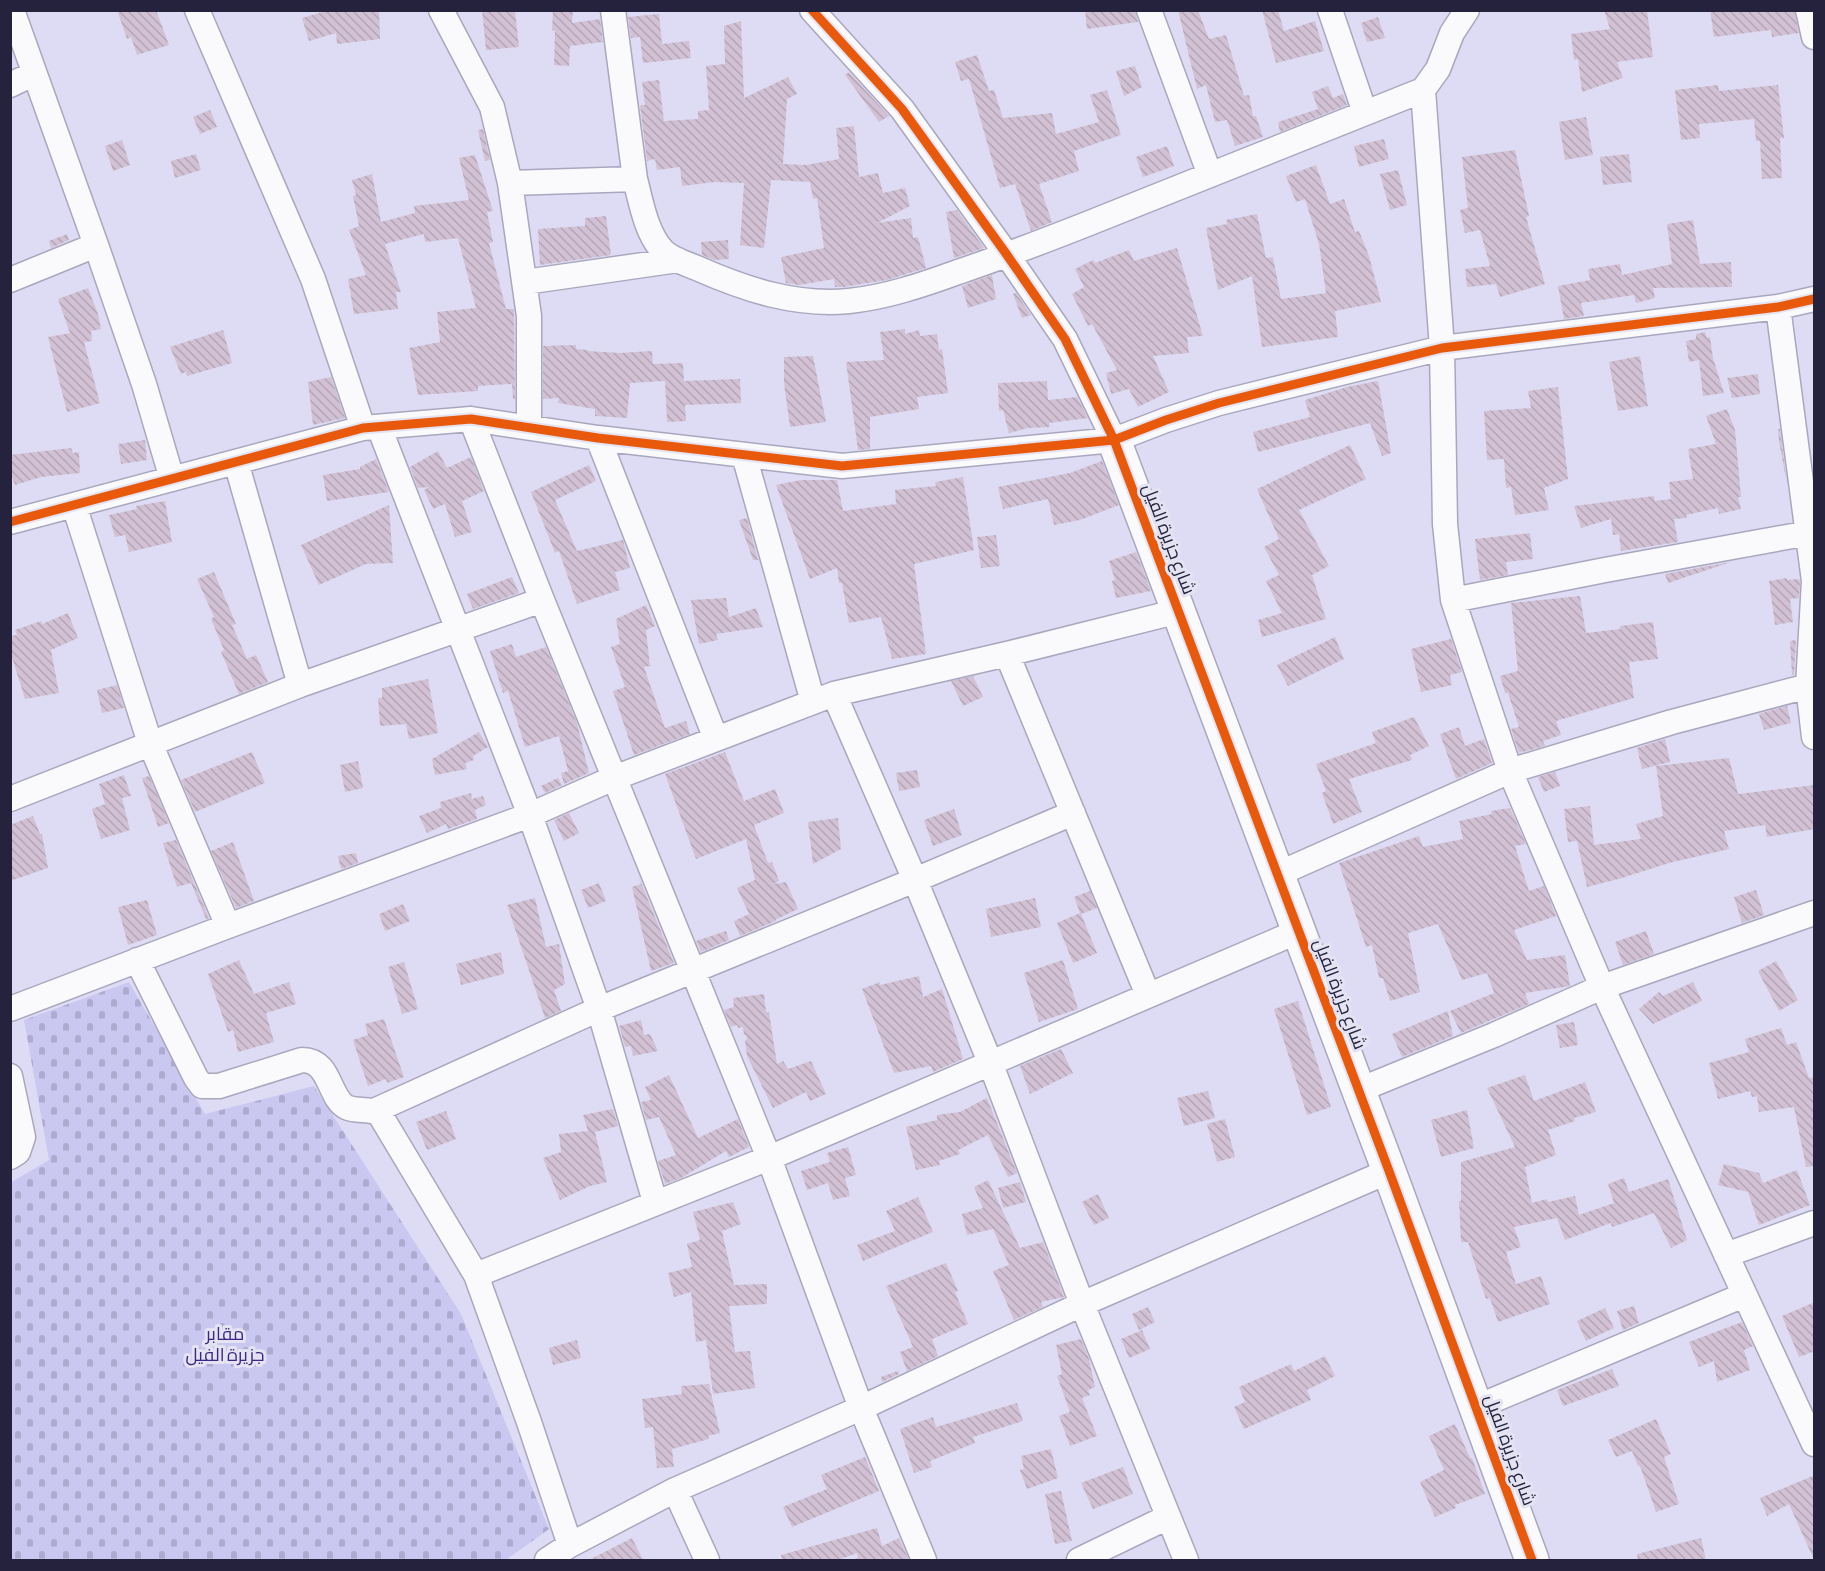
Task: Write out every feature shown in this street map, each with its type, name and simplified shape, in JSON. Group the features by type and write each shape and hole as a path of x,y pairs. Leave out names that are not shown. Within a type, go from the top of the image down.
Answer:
{"street":[{"path":"12,10 144,384 172,479"},
{"path":"197,10 313,279 371,428 458,629 530,814 599,1009 655,1202"},
{"path":"441,10 492,107 510,183 525,282 530,340 529,426"},
{"path":"613,10 636,179 642,206 653,235 664,251 678,260 719,278 762,293 788,300 821,301 877,297 918,286 1007,255 1424,90 1438,69 1452,33 1467,10"},
{"path":"812,10 902,109 1007,255 1065,339 1114,440"},
{"path":"1149,10 1210,176"},
{"path":"1330,10 1365,113"},
{"path":"1808,10 1815,37"},
{"path":"10,85 33,74"},
{"path":"1424,90 1442,348 1445,524 1453,600 1510,771 1602,987 1815,1444"},
{"path":"510,183 636,179"},
{"path":"10,280 96,245"},
{"path":"525,282 678,260"},
{"path":"10,522 371,428 471,419 598,438 842,466 1114,440 1219,403 1442,348 1778,307 1815,298"},
{"path":"1778,307 1814,581 1814,620 1808,686 1815,737"},
{"path":"471,419 542,600 769,1158 861,1408 924,1560"},
{"path":"598,438 716,739"},
{"name":"شارع جزيرة الفيل","path":"1114,440 1359,1090 1532,1560"},
{"path":"744,455 823,698 915,880 990,1062 1082,1304 1186,1560"},
{"path":"236,462 300,685"},
{"path":"75,505 150,742 228,926"},
{"path":"1453,600 1809,533"},
{"path":"10,799 150,742 300,685 542,600"},
{"path":"10,1009 530,814 615,778 823,698 1179,611"},
{"path":"1007,654 1148,995"},
{"path":"1278,874 1510,771 1672,722 1808,686"},
{"path":"374,1111 599,1009 1073,813"},
{"path":"1359,1090 1494,1035 1602,987 1815,913"},
{"path":"476,1275 769,1158 1299,931"},
{"path":"137,960 202,1086 219,1086 302,1060 310,1060 319,1066 343,1105 351,1109 379,1113 476,1275 570,1545"},
{"path":"10,1076 23,1137 18,1152 10,1156"},
{"path":"547,1560 570,1545 675,1490 861,1408 1082,1304 1389,1171"},
{"path":"1726,1256 1815,1223"},
{"path":"1477,1407 1744,1294"},
{"path":"675,1490 707,1560"},
{"path":"1079,1560 1168,1517"}],"green space":[{"name":"مقابر جزيرة الفيل","path":"129,982 205,1114 314,1086 461,1314 549,1529 506,1560 11,1560 10,1183 49,1160 24,1020"}],"building":[{"path":"117,10 156,10 169,45 137,55 131,37 127,39"},
{"path":"329,10 379,10 380,39 337,44 336,33 309,41 302,18"},
{"path":"482,10 515,10 519,47 486,50"},
{"path":"553,10 573,10 572,23 600,19 603,42 570,46 569,66 554,65"},
{"path":"1085,10 1135,10 1138,22 1087,29"},
{"path":"1178,10 1198,10 1209,39 1226,35 1244,96 1249,95 1253,116 1256,116 1263,137 1235,146 1227,120 1215,122 1206,85 1197,89"},
{"path":"1262,10 1278,10 1284,31 1315,21 1324,51 1276,63"},
{"path":"1604,10 1647,10 1653,57 1617,62 1623,78 1582,92 1578,59 1574,60 1571,34 1610,29"},
{"path":"1710,10 1794,10 1799,33 1772,37 1771,30 1714,37"},
{"path":"659,14 662,44 689,41 691,58 643,63 640,37 631,38 628,17"},
{"path":"1378,17 1385,38 1367,42 1361,23"},
{"path":"741,21 744,98 788,77 797,94 787,99 783,164 806,165 839,159 836,128 854,126 859,177 878,173 883,193 905,188 910,206 877,223 911,218 913,238 918,237 926,268 887,280 843,287 835,287 834,279 799,285 786,283 781,257 824,248 817,198 813,199 810,182 771,180 764,248 740,245 744,183 715,182 682,186 680,167 657,170 655,159 647,161 640,105 645,105 642,82 659,80 664,121 698,119 698,111 709,110 706,66 725,64 724,26"},
{"path":"977,55 989,91 994,90 1003,118 1052,113 1056,134 1099,122 1090,95 1107,90 1121,135 1074,151 1079,171 1039,184 1052,222 1031,231 1015,184 1000,188 969,79 961,81 955,62"},
{"path":"1135,66 1142,87 1124,96 1116,71"},
{"path":"849,72 889,116 879,122 845,75"},
{"path":"1718,85 1719,91 1778,85 1784,138 1780,138 1782,178 1762,179 1760,141 1756,141 1754,119 1699,124 1700,138 1681,140 1675,90"},
{"path":"1328,86 1333,98 1343,94 1347,105 1280,132 1278,122 1318,109 1312,92"},
{"path":"210,110 217,127 200,134 193,117"},
{"path":"1586,117 1593,155 1565,160 1559,122"},
{"path":"483,129 490,160 485,161 478,130"},
{"path":"1384,139 1389,159 1359,167 1354,146"},
{"path":"122,140 130,165 113,171 105,146"},
{"path":"1167,146 1174,166 1143,177 1136,157"},
{"path":"1515,150 1529,216 1526,217 1545,284 1500,297 1496,284 1467,287 1465,269 1490,266 1480,230 1465,233 1460,210 1468,208 1462,157"},
{"path":"196,154 201,170 175,178 171,161"},
{"path":"1629,154 1632,182 1603,185 1600,157"},
{"path":"475,155 493,211 487,212 493,242 489,243 506,309 514,309 515,399 513,399 512,384 478,386 478,391 418,395 409,348 440,342 437,312 476,308 458,238 425,242 424,234 385,244 401,292 396,292 398,309 354,314 348,279 366,275 349,230 359,226 352,180 372,174 381,222 415,213 414,206 469,200 459,158"},
{"path":"1316,165 1330,204 1344,199 1355,232 1359,231 1369,256 1381,302 1335,311 1338,337 1262,347 1252,276 1218,290 1206,228 1227,224 1226,220 1257,214 1266,258 1273,257 1281,299 1326,293 1319,244 1305,199 1296,202 1286,176"},
{"path":"1398,170 1407,205 1390,210 1380,174"},
{"path":"957,210 984,248 954,258 946,212"},
{"path":"606,216 611,255 540,265 538,229 585,226 585,218"},
{"path":"1693,220 1700,264 1731,262 1732,287 1653,288 1655,298 1636,303 1634,295 1581,303 1584,316 1564,319 1558,286 1590,280 1588,269 1620,264 1622,275 1672,264 1667,224"},
{"path":"67,234 69,240 51,248 49,241"},
{"path":"728,240 729,259 714,260 702,255 701,242"},
{"path":"1177,248 1203,336 1187,337 1189,353 1153,356 1169,392 1138,407 1129,389 1111,394 1106,373 1117,370 1092,324 1088,326 1072,294 1084,287 1075,269 1093,260 1095,263 1129,250 1134,261"},
{"path":"992,275 996,299 968,308 962,286"},
{"path":"88,288 101,329 91,331 92,341 84,342 100,403 67,412 48,337 70,333 58,299"},
{"path":"1016,293 1031,315 1022,318 1013,294"},
{"path":"905,329 905,334 919,330 920,336 937,334 939,350 942,349 948,393 917,397 919,409 870,417 870,449 858,450 846,362 884,360 880,332"},
{"path":"223,330 232,363 187,376 186,372 181,374 170,347"},
{"path":"1705,332 1707,338 1710,337 1713,358 1724,393 1703,396 1699,360 1689,362 1686,341 1696,339 1696,334"},
{"path":"576,345 576,349 588,351 620,353 652,351 653,364 683,363 684,381 740,379 741,403 685,405 686,421 667,422 665,381 630,383 627,418 595,416 595,409 558,403 559,398 543,399 543,346"},
{"path":"813,356 826,422 790,427 784,383 784,357"},
{"path":"1640,356 1648,406 1618,411 1609,362"},
{"path":"1758,374 1760,394 1732,398 1727,378"},
{"path":"331,377 345,418 313,425 308,382"},
{"path":"1047,381 1048,400 1077,397 1088,418 1049,423 1050,427 1028,428 1009,433 1003,410 999,411 998,383"},
{"path":"1378,381 1391,453 1382,456 1370,423 1258,452 1253,432 1310,417 1305,400 1347,387"},
{"path":"1558,387 1568,479 1544,488 1549,510 1515,515 1511,487 1506,488 1504,459 1487,460 1484,411 1531,408 1528,391"},
{"path":"1727,409 1735,430 1741,497 1738,497 1741,509 1719,514 1718,508 1686,515 1687,518 1674,519 1678,542 1621,551 1619,534 1613,535 1611,519 1581,528 1574,506 1654,496 1655,501 1671,499 1669,482 1693,479 1688,449 1716,444 1706,416"},
{"path":"1778,429 1780,429 1787,484 1779,441"},
{"path":"145,440 147,460 121,464 118,444"},
{"path":"1350,445 1366,479 1299,510 1329,566 1312,575 1326,619 1262,637 1258,620 1282,613 1266,581 1279,575 1264,547 1279,539 1257,489"},
{"path":"71,448 73,453 79,452 80,473 41,477 15,485 10,471 10,455"},
{"path":"438,451 447,468 471,457 484,491 462,501 472,532 455,537 445,504 433,509 424,490 429,487 418,488 410,467"},
{"path":"376,459 389,492 327,501 323,475 360,469"},
{"path":"1102,461 1119,505 1080,520 1054,525 1048,499 1003,509 998,487 1070,473"},
{"path":"589,465 596,481 555,500 577,551 623,540 630,568 615,572 620,590 577,604 559,551 555,553 531,492"},
{"path":"963,477 974,550 914,564 926,654 892,659 881,617 849,623 837,568 810,579 776,485 801,480 837,480 843,511 896,504 895,490 936,486 935,482"},
{"path":"165,501 172,542 129,552 125,535 115,537 109,515 137,509 136,506"},
{"path":"389,505 393,563 366,564 319,585 301,545"},
{"path":"747,518 758,560 753,560 739,520"},
{"path":"1530,533 1533,559 1506,562 1508,575 1480,580 1475,539"},
{"path":"996,535 1000,566 981,568 977,537"},
{"path":"1136,552 1151,591 1116,598 1112,581 1115,580 1109,561"},
{"path":"1731,562 1668,583 1665,574"},
{"path":"214,572 236,624 232,625 247,659 256,655 268,682 239,694 221,652 224,650 211,619 214,617 197,579"},
{"path":"512,577 519,593 473,609 467,594"},
{"path":"1787,578 1787,580 1799,579 1800,582 1799,598 1790,599 1793,622 1775,625 1769,581"},
{"path":"1580,596 1586,633 1653,622 1658,659 1629,662 1634,698 1556,721 1561,735 1543,741 1545,746 1519,753 1511,729 1519,727 1500,676 1518,671 1511,603"},
{"path":"726,598 729,617 756,608 763,627 716,634 718,640 699,644 691,600"},
{"path":"646,605 655,626 646,630 650,666 644,667 665,728 686,721 690,734 634,755 613,691 625,687 611,647 620,644 616,619"},
{"path":"68,613 78,638 51,650 59,693 25,699 10,651 10,636 17,635 15,630 41,621 42,624"},
{"path":"1335,637 1344,659 1288,686 1277,665"},
{"path":"1451,639 1462,672 1450,675 1452,685 1421,692 1411,649"},
{"path":"1796,640 1794,675 1792,675 1790,641"},
{"path":"512,644 516,657 546,647 577,723 589,773 564,784 561,773 568,771 559,736 525,747 508,691 503,693 490,651"},
{"path":"973,676 983,697 963,706 951,681"},
{"path":"428,679 438,733 409,739 406,724 380,726 378,698 382,698 382,688"},
{"path":"117,685 124,708 102,713 97,690"},
{"path":"1787,706 1791,723 1764,730 1759,714"},
{"path":"1414,717 1429,746 1410,755 1412,760 1349,779 1362,812 1333,824 1322,793 1326,791 1316,764 1376,743 1372,732"},
{"path":"1459,727 1465,746 1484,739 1492,763 1456,779 1440,734"},
{"path":"479,732 488,747 473,756 474,760 465,763 467,769 435,775 432,759"},
{"path":"1665,739 1670,762 1642,769 1637,748"},
{"path":"252,752 265,783 195,812 181,780"},
{"path":"725,752 744,801 775,789 784,813 754,825 768,863 772,862 779,881 773,884 786,882 798,909 740,936 734,921 749,914 737,888 755,880 746,839 696,859 665,774"},
{"path":"1729,758 1738,794 1815,785 1815,829 1767,837 1765,825 1724,831 1729,849 1669,863 1587,887 1577,841 1568,842 1564,809 1590,806 1594,845 1641,839 1636,824 1663,816 1656,766"},
{"path":"358,761 363,788 345,792 340,765"},
{"path":"917,770 920,787 899,791 896,773"},
{"path":"1555,772 1560,786 1544,792 1538,777"},
{"path":"124,775 131,796 122,798 130,830 101,839 92,809 105,804 99,784"},
{"path":"149,776 169,823 158,827 142,778"},
{"path":"558,778 562,785 545,793 541,786"},
{"path":"471,793 472,799 483,796 486,805 475,810 477,819 448,829 446,824 427,833 419,816 441,808 440,802"},
{"path":"1510,808 1526,844 1515,846 1529,891 1544,886 1556,916 1514,930 1527,960 1565,955 1570,986 1525,993 1529,1004 1461,1033 1450,1011 1494,993 1487,973 1462,980 1438,924 1408,933 1420,992 1390,1001 1383,978 1379,978 1372,945 1366,947 1339,863 1419,836 1423,847 1463,839 1459,821"},
{"path":"954,809 962,835 933,846 924,820"},
{"path":"569,813 579,833 564,841 554,820"},
{"path":"33,816 42,834 48,868 10,881 10,825"},
{"path":"838,818 841,849 813,864 808,822"},
{"path":"176,840 209,918 206,919 191,883 177,887 163,843"},
{"path":"233,842 254,901 236,908 211,851"},
{"path":"356,853 358,863 341,869 338,856"},
{"path":"637,873 674,963 651,971 632,887 641,884"},
{"path":"599,883 606,901 588,908 581,890"},
{"path":"1756,890 1764,915 1742,923 1734,897"},
{"path":"1090,891 1097,908 1081,914 1097,953 1073,963 1057,923 1080,913 1074,897"},
{"path":"535,898 546,947 559,944 565,984 554,990 561,1011 545,1018 507,905"},
{"path":"1035,898 1041,927 991,937 986,909"},
{"path":"147,900 157,935 128,945 118,907"},
{"path":"403,904 410,921 385,931 379,914"},
{"path":"726,931 729,940 701,952 696,941"},
{"path":"1646,931 1654,954 1623,965 1615,942"},
{"path":"501,952 504,974 461,985 456,964"},
{"path":"239,960 254,994 289,982 296,1004 266,1013 274,1042 238,1052 233,1030 228,1032 208,974"},
{"path":"1063,960 1078,1009 1039,1022 1024,973"},
{"path":"1776,961 1798,1000 1779,1011 1758,971"},
{"path":"404,962 418,1009 402,1014 388,967"},
{"path":"919,976 923,997 942,989 963,1059 933,1072 931,1066 894,1073 862,989 880,982 880,985"},
{"path":"1693,982 1702,1001 1653,1024 1639,1009 1659,992 1663,996"},
{"path":"764,994 777,1064 783,1061 788,1069 811,1061 826,1094 810,1101 806,1092 773,1108 747,1056 745,1041 747,1039 743,1027 738,1028 737,1025 731,1027 724,1010 734,1007 733,998"},
{"path":"1298,1001 1331,1107 1307,1115 1274,1009"},
{"path":"1448,1011 1453,1036 1402,1057 1392,1034"},
{"path":"384,1019 404,1077 387,1083 386,1079 368,1086 353,1040 368,1035 365,1024"},
{"path":"641,1020 644,1035 650,1034 658,1051 633,1056 631,1046 625,1047 619,1026"},
{"path":"1574,1022 1578,1045 1560,1048 1556,1025"},
{"path":"1781,1028 1787,1045 1796,1042 1809,1078 1815,1077 1815,1166 1806,1167 1794,1107 1759,1112 1757,1096 1752,1097 1750,1091 1718,1099 1709,1063 1749,1052 1745,1039"},
{"path":"1061,1049 1073,1073 1030,1094 1020,1066"},
{"path":"669,1075 698,1138 738,1119 749,1147 729,1157 726,1151 681,1178 665,1184 658,1161 676,1155 659,1117 646,1120 641,1102 651,1100 645,1087"},
{"path":"1525,1075 1534,1101 1585,1082 1596,1112 1574,1118 1575,1121 1548,1130 1556,1155 1525,1167 1532,1203 1575,1196 1579,1215 1614,1203 1608,1184 1624,1178 1629,1192 1668,1179 1687,1240 1671,1248 1654,1213 1612,1227 1611,1223 1565,1240 1557,1218 1514,1227 1521,1247 1506,1252 1516,1284 1541,1276 1550,1304 1498,1322 1490,1298 1486,1299 1468,1242 1461,1242 1459,1201 1461,1201 1461,1162 1515,1147 1487,1088"},
{"path":"1208,1091 1215,1118 1184,1126 1177,1098"},
{"path":"987,1098 1017,1173 1008,1177 988,1135 958,1150 960,1154 939,1161 940,1165 916,1170 906,1127 937,1120 937,1115 960,1112"},
{"path":"613,1109 618,1126 595,1132 607,1182 590,1186 560,1200 543,1158 561,1152 559,1134 588,1131 583,1115"},
{"path":"1467,1110 1474,1148 1441,1157 1431,1120"},
{"path":"446,1111 456,1139 427,1150 416,1122"},
{"path":"1225,1119 1235,1157 1217,1162 1207,1124"},
{"path":"848,1147 856,1175 845,1178 850,1196 833,1200 828,1183 807,1190 801,1171 830,1162 827,1153"},
{"path":"1724,1164 1759,1173 1763,1183 1797,1170 1810,1205 1759,1225 1748,1192 1718,1185"},
{"path":"988,1180 1020,1248 1043,1242 1064,1297 1041,1302 1043,1307 1014,1320 993,1271 1009,1265 993,1229 967,1235 962,1214 983,1208 974,1187"},
{"path":"1020,1182 1026,1202 1003,1208 998,1188"},
{"path":"1098,1194 1109,1218 1094,1225 1082,1202"},
{"path":"918,1197 933,1232 863,1261 857,1245 895,1231 886,1211"},
{"path":"733,1202 741,1224 722,1231 734,1285 767,1284 767,1304 729,1306 735,1352 750,1351 755,1388 713,1394 706,1340 696,1342 691,1292 674,1297 668,1273 692,1267 687,1244 700,1240 693,1212"},
{"path":"946,1263 968,1324 932,1339 938,1356 907,1371 900,1352 913,1347 886,1286"},
{"path":"1815,1302 1815,1351 1799,1357 1782,1316"},
{"path":"1634,1306 1639,1323 1623,1330 1617,1311"},
{"path":"1148,1307 1155,1322 1139,1330 1132,1314"},
{"path":"1605,1308 1614,1328 1586,1341 1577,1321"},
{"path":"1742,1322 1753,1346 1744,1350 1750,1370 1717,1382 1714,1361 1699,1367 1689,1342"},
{"path":"1142,1330 1150,1349 1129,1358 1121,1339"},
{"path":"1081,1339 1089,1359 1095,1387 1088,1390 1090,1395 1082,1398 1097,1436 1070,1446 1059,1416 1070,1412 1057,1376 1062,1374 1056,1345"},
{"path":"577,1340 581,1358 553,1365 549,1348"},
{"path":"1325,1356 1335,1376 1307,1390 1311,1400 1244,1429 1234,1407 1245,1402 1239,1387 1291,1364 1294,1371"},
{"path":"1612,1369 1619,1386 1563,1406 1557,1390"},
{"path":"898,1371 899,1374 882,1382 881,1377"},
{"path":"709,1384 720,1433 708,1436 709,1439 672,1449 674,1467 657,1468 653,1427 645,1428 642,1399 682,1394 681,1386"},
{"path":"1017,1403 1023,1421 973,1437 975,1443 930,1461 932,1467 914,1473 900,1429 933,1417 936,1427"},
{"path":"1656,1419 1671,1454 1664,1457 1679,1504 1656,1512 1640,1466 1632,1451 1616,1457 1608,1440"},
{"path":"1455,1424 1472,1458 1485,1494 1455,1505 1456,1508 1435,1517 1420,1482 1444,1470 1429,1436"},
{"path":"1051,1449 1058,1478 1027,1489 1020,1470 1024,1469 1021,1456"},
{"path":"865,1457 879,1491 792,1527 783,1507 827,1489 821,1475"},
{"path":"1123,1467 1133,1494 1093,1509 1081,1483"},
{"path":"1815,1475 1814,1560 1789,1504 1767,1516 1760,1498"},
{"path":"1061,1491 1072,1541 1055,1544 1045,1494"},
{"path":"877,1528 882,1546 899,1538 909,1560 852,1560 858,1558 857,1553 838,1560 782,1560 781,1555"},
{"path":"632,1538 643,1560 589,1560"},
{"path":"1701,1538 1706,1560 1638,1560 1637,1554"}],"cycle path":[{"path":"812,10 902,109 1007,255 1065,339 1114,440 1389,1171 1532,1560"},
{"path":"10,522 363,428 471,419 598,438 842,466 1114,440 1219,403 1442,348 1778,307 1814,299"}]}
